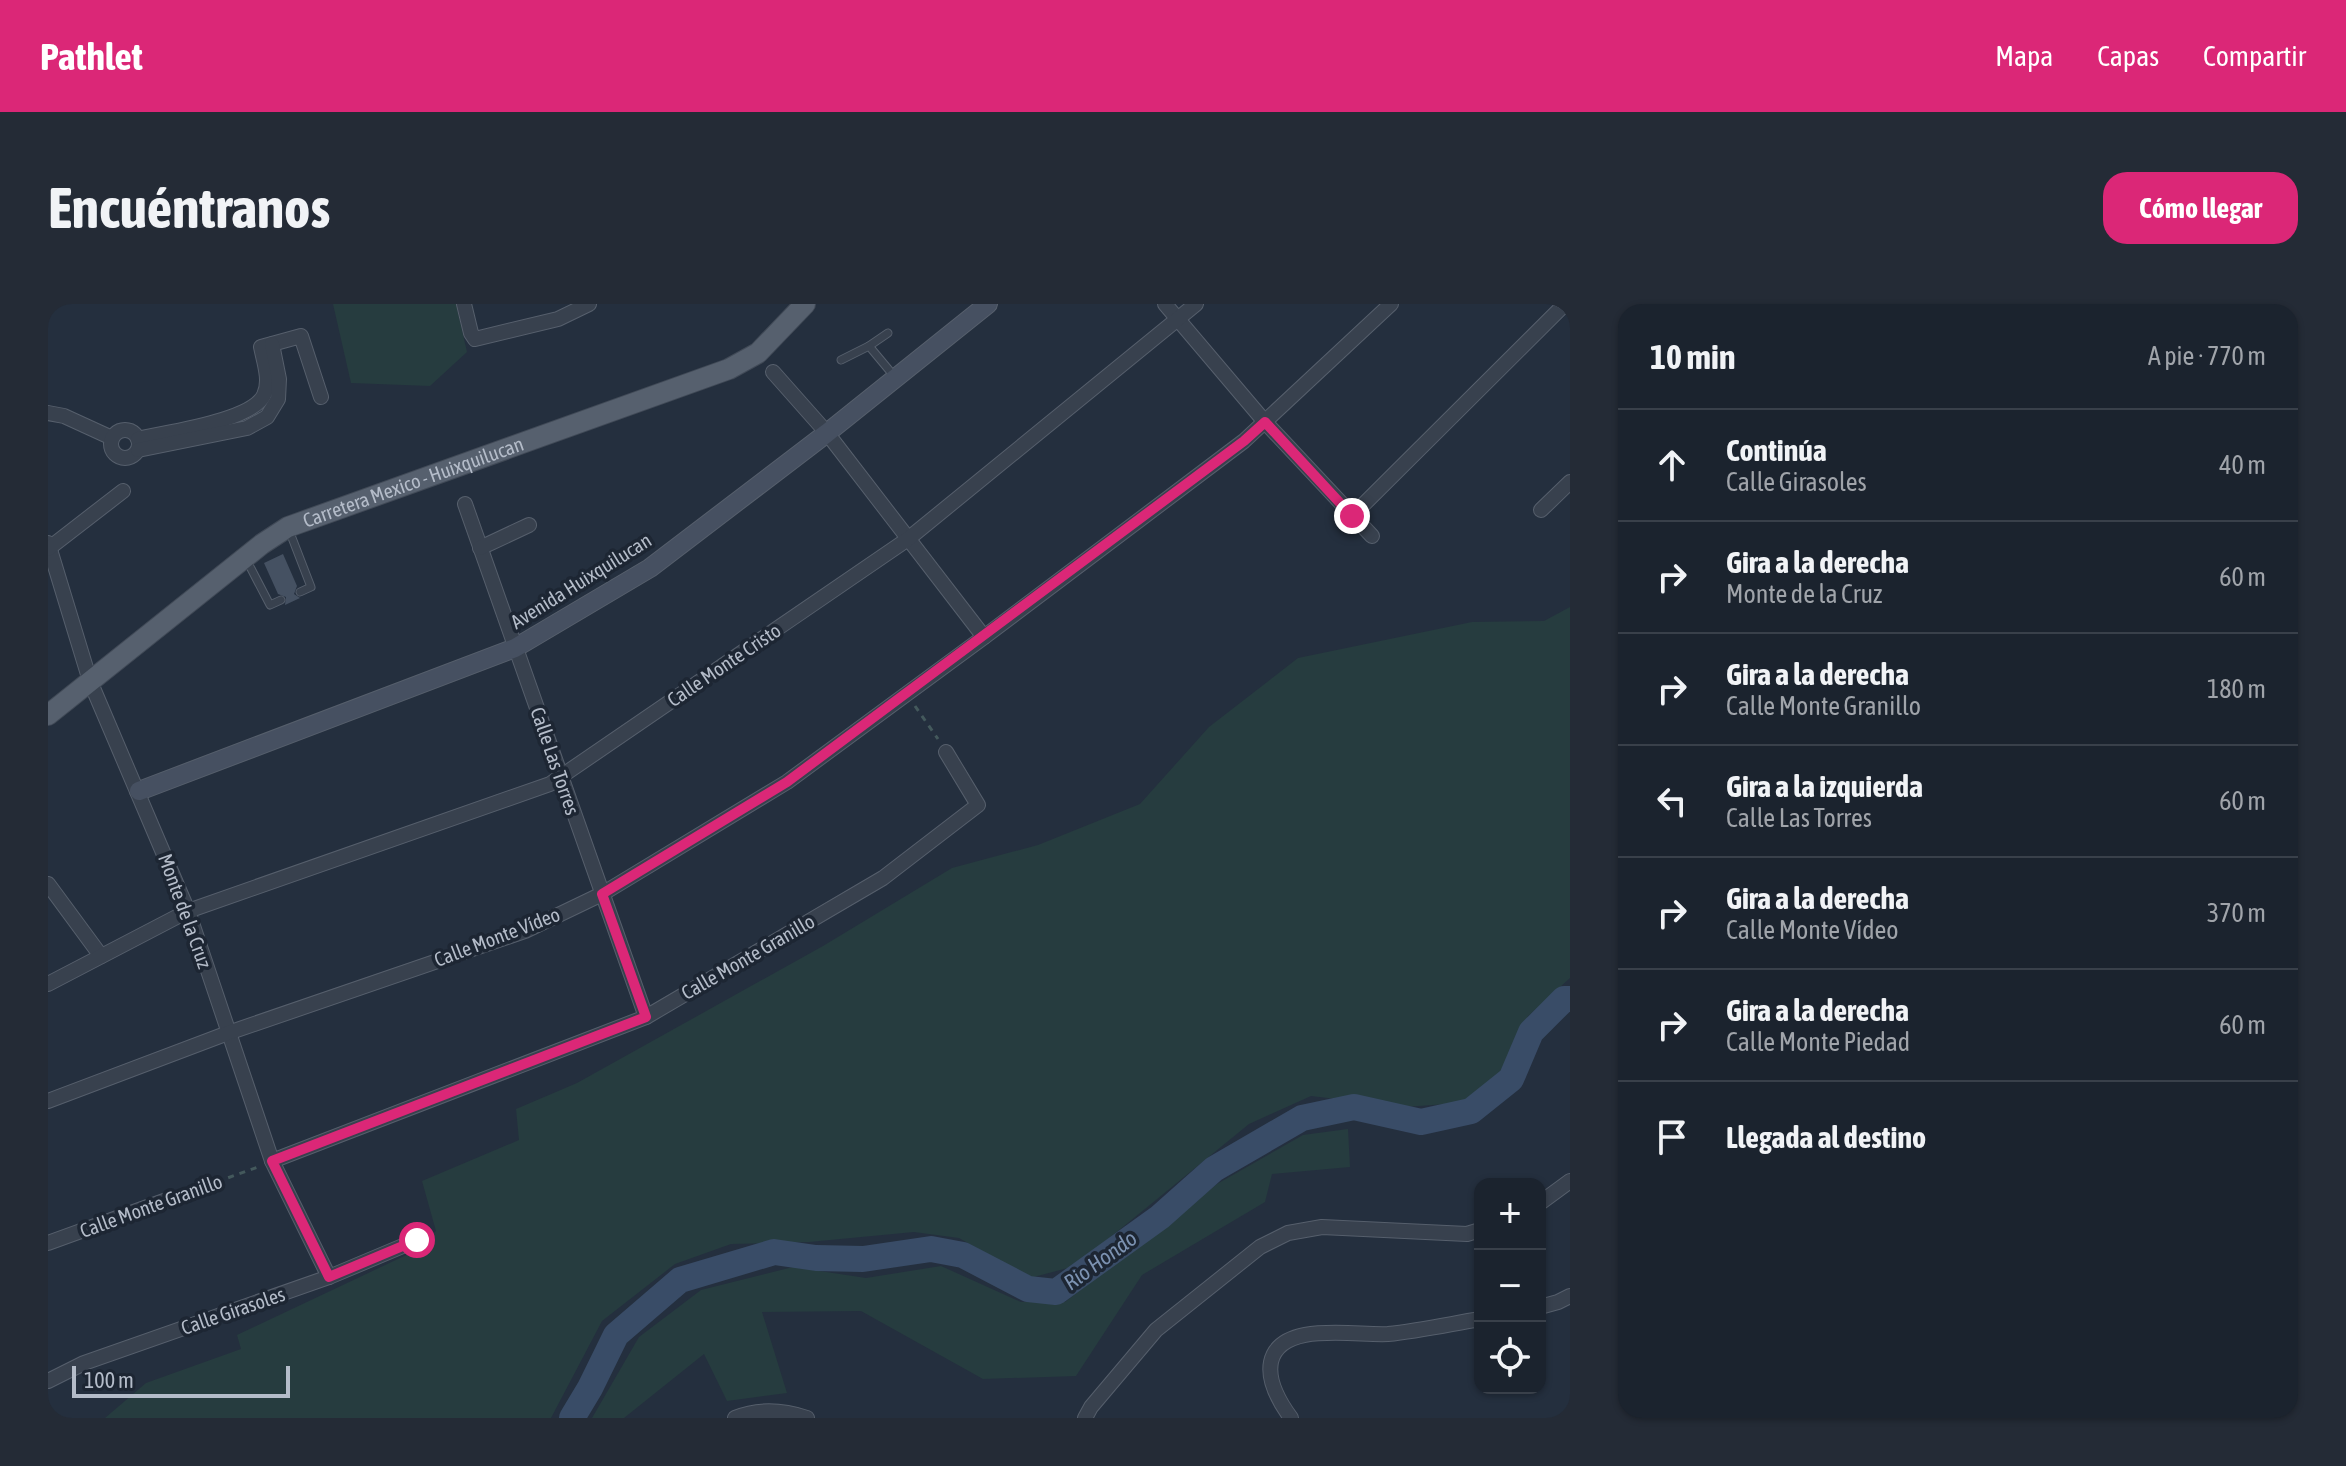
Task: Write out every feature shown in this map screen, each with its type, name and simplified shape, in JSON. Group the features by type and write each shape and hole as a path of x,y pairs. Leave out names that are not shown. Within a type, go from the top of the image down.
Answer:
{"main road":[{"name":"Carretera Mexico - Huixquilucan","path":"48,715 245,557 288,527 729,369 758,353 805,304"}],"street":[{"path":"464,304 475,339 589,304"},
{"name":"Avenida Huixquilucan","path":"139,791 515,648 650,568 827,433 988,304"},
{"path":"1165,304 1265,422 1372,536"},
{"name":"Calle Monte Cristo","path":"48,984 188,911 550,784 908,539 1196,304"},
{"name":"Calle Monte Vídeo","path":"48,1101 228,1033 525,931 602,894 787,782 984,637 1244,441 1391,304"},
{"path":"1352,516 1568,306"},
{"path":"138,445 131,431 120,431 112,438 112,449 119,457 130,457 138,445 247,428 267,417 278,399 279,379 272,344 301,336 321,397"},
{"path":"773,372 827,433 984,637"},
{"path":"48,413 64,416 112,438"},
{"path":"1541,510 1570,482"},
{"path":"49,547 123,491"},
{"name":"Calle Las Torres","path":"465,504 646,1017"},
{"path":"480,548 529,525"},
{"name":"Monte de la Cruz","path":"49,547 90,681 188,911 272,1161 329,1277"},
{"name":"Calle Monte Granillo","path":"272,1161 646,1017 883,878 978,805 946,752"},
{"path":"48,884 101,956"},
{"path":"1546,1199 1570,1181"},
{"name":"Calle Monte Granillo","path":"48,1243 172,1198"},
{"path":"1088,1412 1156,1330 1260,1247 1288,1233 1322,1227 1474,1232"},
{"name":"Calle Girasoles","path":"48,1381 84,1363 329,1277 417,1240"},
{"path":"1546,1305 1570,1296"},
{"path":"1291,1418 1272,1383 1270,1368 1279,1345 1310,1333 1390,1333 1474,1320"},
{"path":"735,1418 750,1412 786,1411 807,1418"}],"lane":[{"path":"841,360 888,333"},
{"path":"869,346 895,378"},
{"path":"288,527 311,587 300,592"},
{"path":"245,557 270,605 281,600"}],"path":[{"path":"906,693 946,752"},
{"name":"Calle Monte Granillo","path":"172,1198 272,1161"}],"green space":[{"path":"333,304 456,304 467,352 430,386 351,383"},
{"path":"1570,607 1570,978 1528,1016 1505,1077 1461,1103 1404,1107 1311,1096 1249,1124 1075,1266 1030,1278 959,1238 914,1232 809,1242 731,1244 675,1264 602,1321 551,1418 105,1418 146,1383 241,1349 237,1335 417,1250 436,1231 422,1181 519,1140 516,1109 577,1083 823,946 952,868 1038,845 1140,804 1209,727 1298,658 1472,622 1544,621"},
{"path":"1348,1129 1350,1167 1272,1174 1265,1202 1142,1275 1076,1376 983,1379 861,1311 762,1312 787,1393 727,1401 704,1354 624,1418 592,1418 639,1337 701,1290 793,1267 866,1278 941,1266 1021,1302 1065,1302 1217,1184 1303,1135"}],"building":[{"path":"283,554 297,586 294,594 300,598 285,605 286,597 278,594 264,563"}],"waterway":[{"name":"Rio Hondo","path":"572,1418 616,1335 680,1280 774,1252 816,1258 863,1259 931,1249 963,1255 1028,1289 1056,1292 1160,1217 1214,1169 1302,1118 1354,1107 1421,1122 1471,1111 1511,1079 1531,1032 1564,999 1570,999"}],"route":[{"path":"417,1240 329,1277 272,1161 646,1017 602,894 787,782 984,637 1265,422 1352,516"}]}
